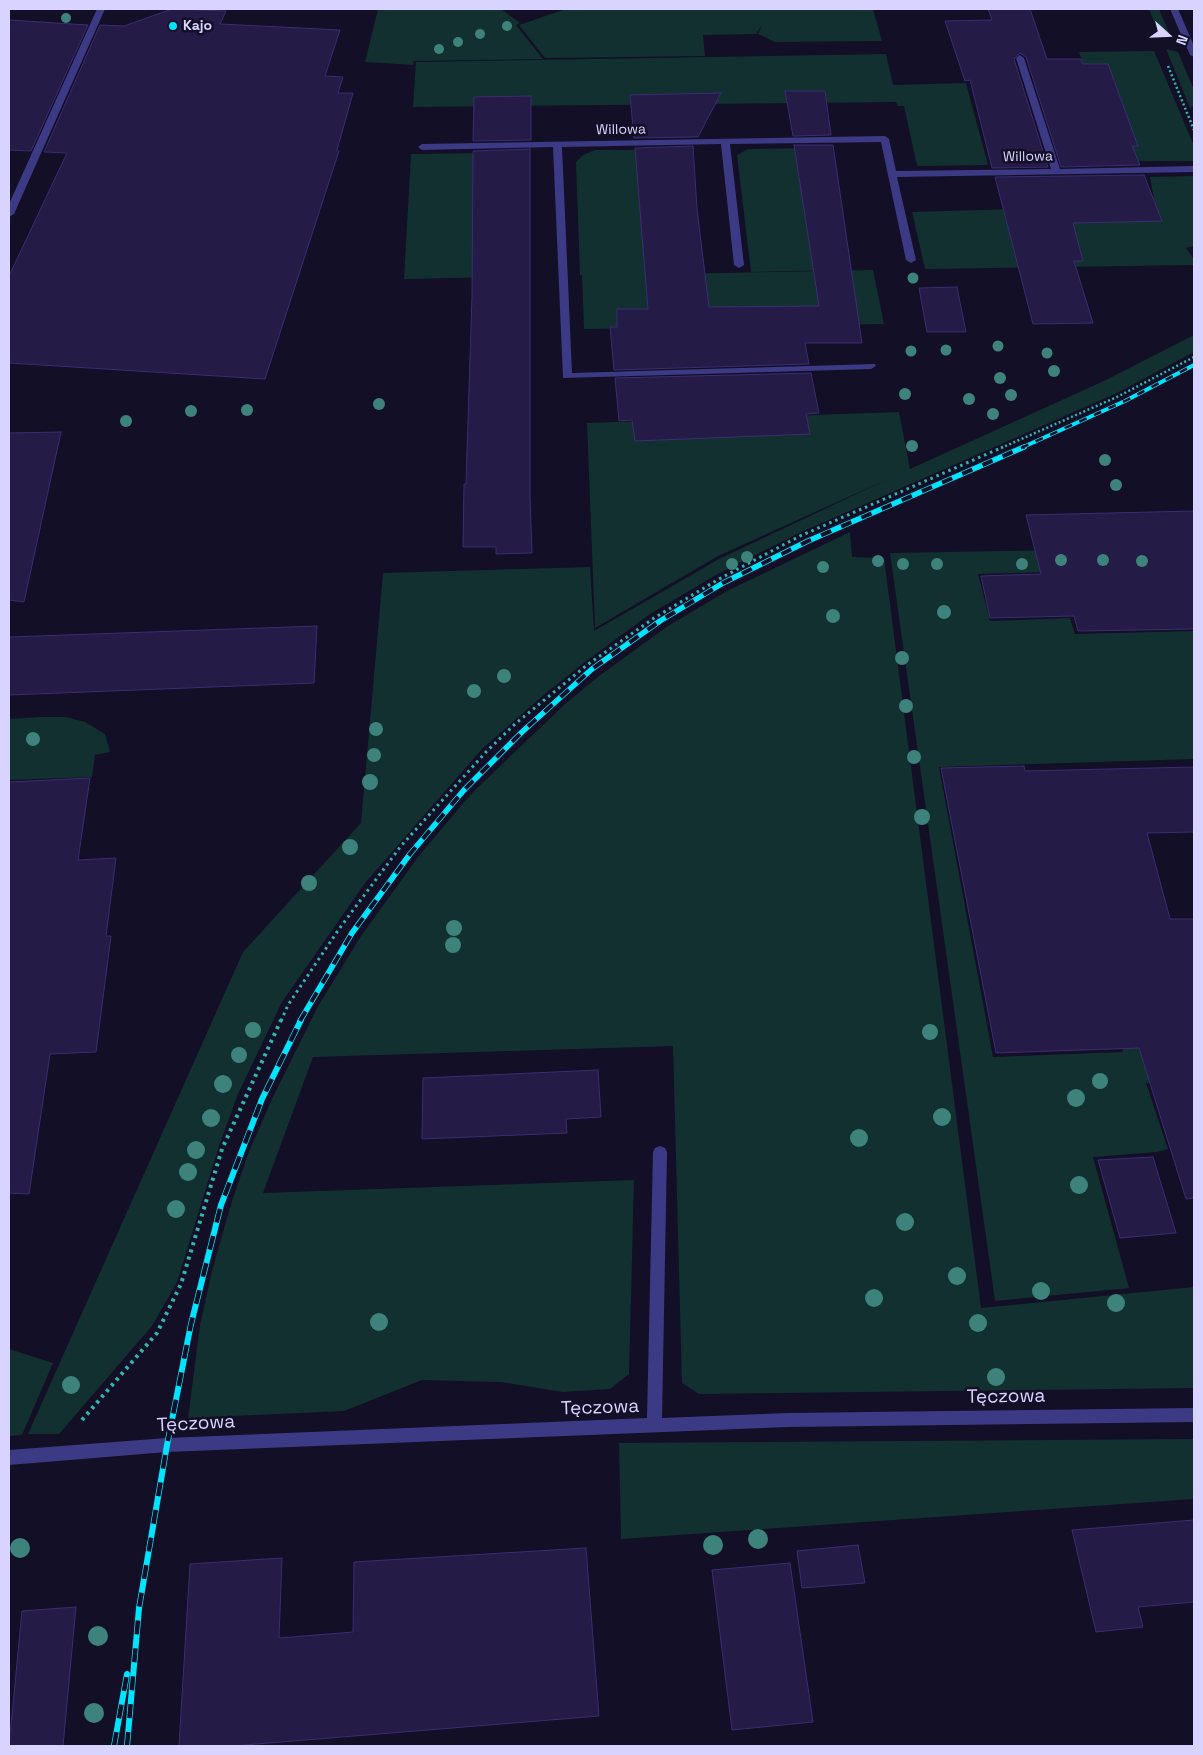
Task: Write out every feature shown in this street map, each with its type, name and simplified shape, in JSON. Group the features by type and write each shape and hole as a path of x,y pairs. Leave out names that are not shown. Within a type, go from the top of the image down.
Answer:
{"street":[{"path":"9,214 101,9"},
{"path":"1174,9 1194,55"},
{"path":"1020,58 1056,171"},
{"name":"Willowa","path":"422,147 885,139 892,174 1194,169"},
{"path":"725,142 739,265"},
{"path":"557,144 567,376 871,366"},
{"path":"892,174 911,260"},
{"path":"654,1425 660,1152"},
{"name":"Tęczowa","path":"9,1458 167,1445 654,1425 798,1420 1194,1415"}],"path":[{"path":"1166,62 1194,130"},
{"path":"53,1454 157,1333 181,1284 222,1149 288,1005 344,922 401,846 509,729 587,665 654,618 719,579 800,536 1118,397 1194,356"}],"green space":[{"path":"378,9 501,9 520,23 516,25 543,59 414,61 413,65 365,62"},
{"path":"566,9 873,9 882,41 775,42 758,34 762,25 756,34 703,35 705,56 545,58 519,25"},
{"path":"1149,9 1159,9 1169,33 1160,36"},
{"path":"1166,49 1178,52 1194,90 1194,106 1190,108"},
{"path":"1154,51 1194,146 1194,161 1118,161 1079,52"},
{"path":"886,54 893,85 966,83 988,165 917,166 904,106 898,106 896,102 413,107 416,62"},
{"path":"816,148 840,270 751,272 737,155 748,149"},
{"path":"595,150 656,150 669,274 873,270 884,324 584,329 576,162 583,155"},
{"path":"498,153 499,277 404,279 411,154"},
{"path":"1194,176 1194,246 1186,248 1194,259 1194,265 925,269 912,212 1155,205 1150,177"},
{"path":"1194,335 1194,352 1117,393 797,534 716,575 650,614 585,662 482,749 365,883 282,1002 238,1094 219,1146 177,1282 152,1326 59,1434 28,1434 243,952 361,823 383,573 590,567 594,631 719,559 888,479 718,556 595,628 587,423 899,412 910,469 1106,380"},
{"path":"1190,525 1194,525 1194,568 978,574 990,621 1070,618 1075,634 1194,631 1194,759 939,767 993,1057 1123,1052 1121,1039 1194,1036 1194,1079 1146,1083 1168,1149 1157,1152 1093,1157 1129,1288 995,1301 890,553 1177,548"},
{"path":"850,532 852,557 884,558 981,1308 1194,1287 1194,1388 699,1394 682,1383 673,1046 313,1057 263,1193 634,1180 629,1374 610,1389 563,1392 501,1382 422,1380 344,1411 188,1418 200,1325 212,1271 231,1204 248,1154 272,1099 317,1008 361,936 418,857 471,794 564,705 599,676 668,626 727,591"},
{"path":"66,717 85,722 105,734 110,752 95,755 92,777 9,780 9,719"},
{"path":"9,1349 53,1363 22,1435 9,1436"},
{"path":"1194,1439 1194,1499 621,1539 619,1443"}],"building":[{"path":"172,9 226,11 220,24 340,30 325,76 343,77 338,93 353,93 337,150 339,151 265,379 9,363 9,276 67,153 44,152 100,25 124,26"},
{"path":"988,9 1030,9 1047,59 1081,59 1083,64 1108,64 1138,146 1132,146 1140,165 1061,167 1026,57 1020,53 1014,59 1048,167 992,168 970,80 965,81 945,21 992,20"},
{"path":"9,20 88,25 31,151 9,150"},
{"path":"785,91 825,91 831,135 793,136"},
{"path":"721,93 698,137 634,138 630,95"},
{"path":"531,96 531,140 473,141 474,97"},
{"path":"794,145 833,145 862,343 805,343 809,364 614,370 610,327 617,327 617,309 648,309 635,148 693,146 697,209 709,307 819,306"},
{"path":"530,149 530,497 532,553 496,554 496,547 463,547 472,296 473,151"},
{"path":"1144,175 1162,221 1073,223 1083,261 1074,261 1093,323 1033,324 995,177"},
{"path":"957,287 966,332 927,332 919,288"},
{"path":"811,373 819,413 806,414 810,434 635,441 632,420 619,421 615,378"},
{"path":"61,432 24,602 9,600 9,433"},
{"path":"1194,511 1194,629 1078,631 1074,616 990,618 981,576 1041,574 1026,515"},
{"path":"317,626 314,683 9,695 9,637"},
{"path":"1024,766 1025,771 1194,767 1194,832 1147,833 1170,919 1194,919 1194,1198 1186,1199 1139,1048 996,1053 941,768"},
{"path":"90,778 78,860 116,858 106,936 111,936 96,1052 50,1054 29,1194 9,1193 9,782"},
{"path":"598,1070 601,1117 566,1119 567,1133 422,1139 423,1078"},
{"path":"1153,1157 1176,1233 1120,1238 1098,1160"},
{"path":"1194,1520 1194,1602 1138,1607 1143,1627 1096,1632 1072,1530"},
{"path":"858,1545 865,1583 802,1588 797,1551"},
{"path":"586,1548 599,1716 232,1746 179,1746 190,1564 282,1558 279,1638 353,1632 354,1562"},
{"path":"790,1563 813,1722 732,1730 712,1570"},
{"path":"76,1607 63,1746 9,1746 22,1611"}],"railway":[{"path":"1021,448 1125,401 1194,365"},
{"path":"300,1021 352,933 410,854 464,790 522,732 592,669 660,621 723,583 808,541 1024,447"},
{"path":"127,1746 139,1608 167,1445 191,1324 221,1205 262,1099 301,1020"},
{"path":"114,1746 127,1674"}],"place":[{"name":"Kajo","path":"173,26"}]}
